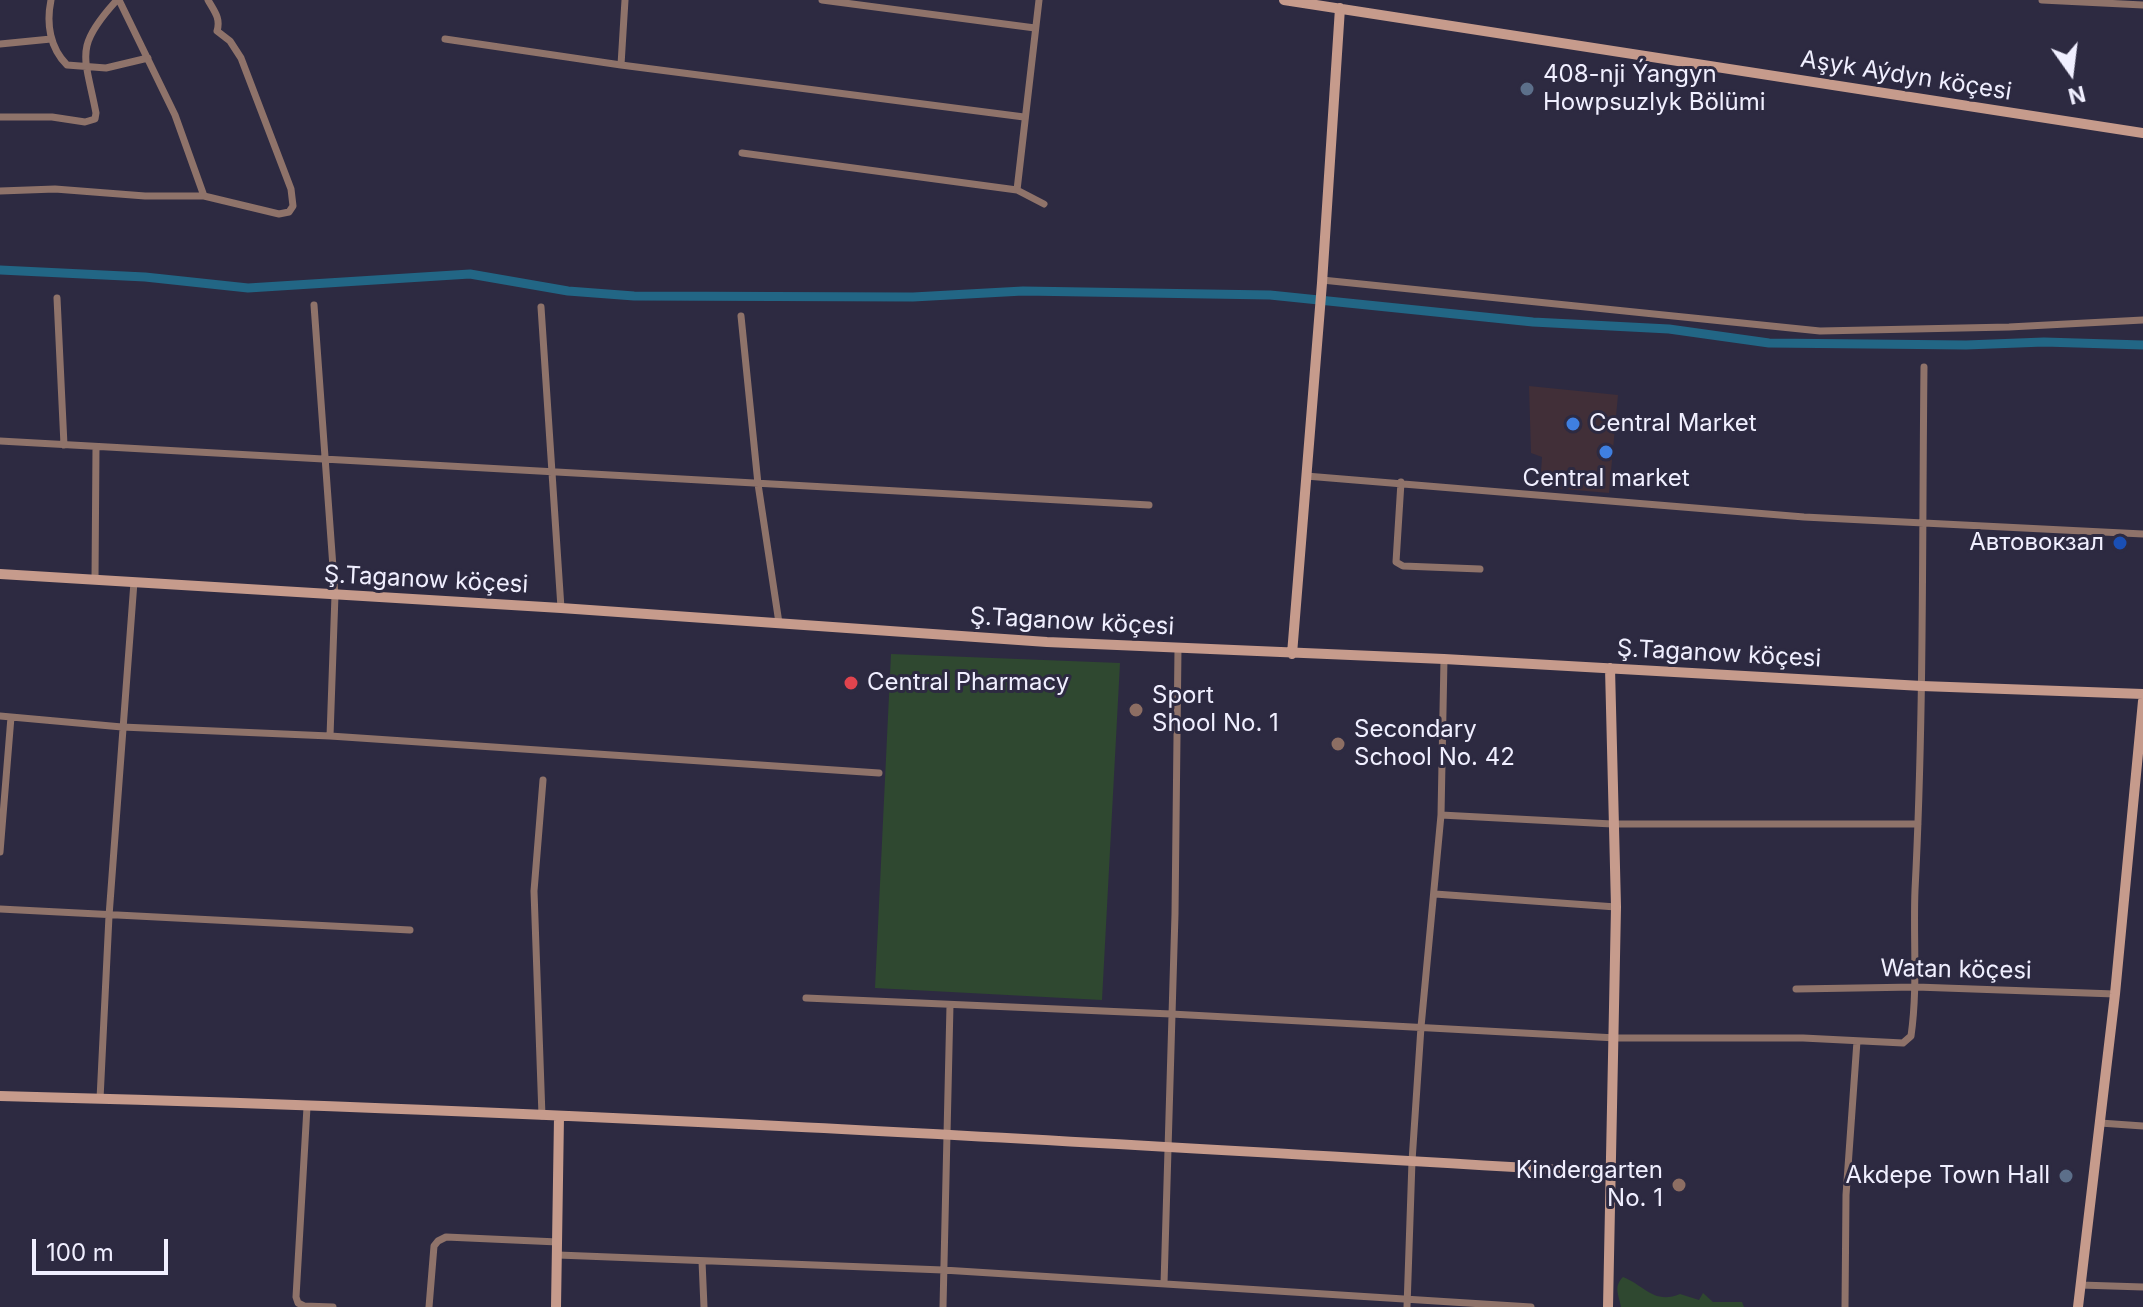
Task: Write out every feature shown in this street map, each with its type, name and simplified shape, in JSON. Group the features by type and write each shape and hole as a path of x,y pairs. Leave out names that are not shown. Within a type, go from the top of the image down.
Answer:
{"street":[{"path":"51,0 51,39 58,56 67,65 106,68 148,58"},
{"path":"0,117 52,117 85,122 95,119 85,48 89,34 118,0 175,115 204,196"},
{"path":"0,191 55,189 204,196 225,203 284,214 289,212 293,206 291,189 279,155 241,58 230,41 217,31 218,15 208,0"},
{"path":"621,65 625,0"},
{"path":"822,0 1035,28"},
{"path":"1017,190 1039,0"},
{"name":"Aşyk Aýdyn köçesi","path":"1284,0 1340,4 2143,133"},
{"path":"2042,0 2143,5"},
{"path":"1292,654 1322,282 1340,4"},
{"path":"0,44 51,39"},
{"path":"445,39 1024,117"},
{"path":"742,153 1017,190 1044,204"},
{"path":"1322,282 1820,331 2009,327 2143,320"},
{"path":"57,298 64,445"},
{"path":"314,305 335,595 330,736"},
{"path":"541,307 561,608"},
{"path":"741,316 758,484 779,623"},
{"path":"806,998 1616,1038 1803,1038 1898,1044 1908,1041 1916,987 1914,908 1922,686 1924,367"},
{"path":"0,441 1149,505"},
{"path":"95,579 96,447"},
{"path":"1306,476 1804,517 2143,534"},
{"path":"1401,482 1396,562 1403,566 1480,569"},
{"name":"Ş.Taganow köçesi","path":"0,574 1178,648 1444,659 1922,686 2143,694"},
{"path":"100,1099 109,916 134,582"},
{"path":"1164,1284 1178,648"},
{"path":"1407,1303 1421,1027 1441,815 1444,659"},
{"path":"1608,1307 1616,1038 1610,668"},
{"path":"2078,1307 2115,994 2143,701"},
{"path":"0,716 122,727 330,736 879,773"},
{"path":"0,852 11,717"},
{"path":"542,1116 534,891 543,780"},
{"path":"1441,815 1612,824 1918,824"},
{"path":"1435,894 1616,907"},
{"path":"0,909 410,930"},
{"name":"Watan köçesi","path":"1796,989 1916,987 2115,994"},
{"path":"943,1307 950,1005"},
{"path":"1845,1307 1846,1195 1857,1041"},
{"path":"0,1096 542,1116 1613,1173"},
{"path":"307,1107 296,1297 298,1303 304,1306 333,1307"},
{"path":"556,1307 559,1117"},
{"path":"2100,1123 2143,1126"},
{"path":"429,1307 434,1246 438,1241 446,1237 558,1242"},
{"path":"558,1255 943,1270 1407,1303 1531,1307"},
{"path":"702,1261 704,1307"},
{"path":"2080,1285 2143,1287"}],"shaded area":[{"name":"Central Market","path":"1529,386 1618,395 1609,493 1540,487 1542,457 1531,453"}],"green space":[{"path":"891,654 1120,663 1102,1000 875,988"},
{"path":"1623,1277 1656,1296 1680,1294 1699,1300 1703,1293 1713,1302 1742,1302 1744,1307 1621,1307 1617,1288"}],"waterway":[{"path":"0,270 145,277 248,288 470,274 568,291 634,296 913,297 1023,291 1270,295 1533,322 1669,329 1769,343 1966,345 2044,342 2143,345"}],"place":[{"name":"408-nji Ýangyn Howpsuzlyk Bölümi","path":"1527,89"},
{"name":"Central Market","path":"1573,424"},
{"name":"Central market","path":"1606,452"},
{"name":"Автовокзал","path":"2120,543"},
{"name":"Central Pharmacy","path":"851,683"},
{"name":"Sport Shool No. 1","path":"1136,710"},
{"name":"Secondary School No. 42","path":"1338,744"},
{"name":"Akdepe Town Hall","path":"2066,1176"},
{"name":"Kindergarten No. 1","path":"1679,1185"}]}
